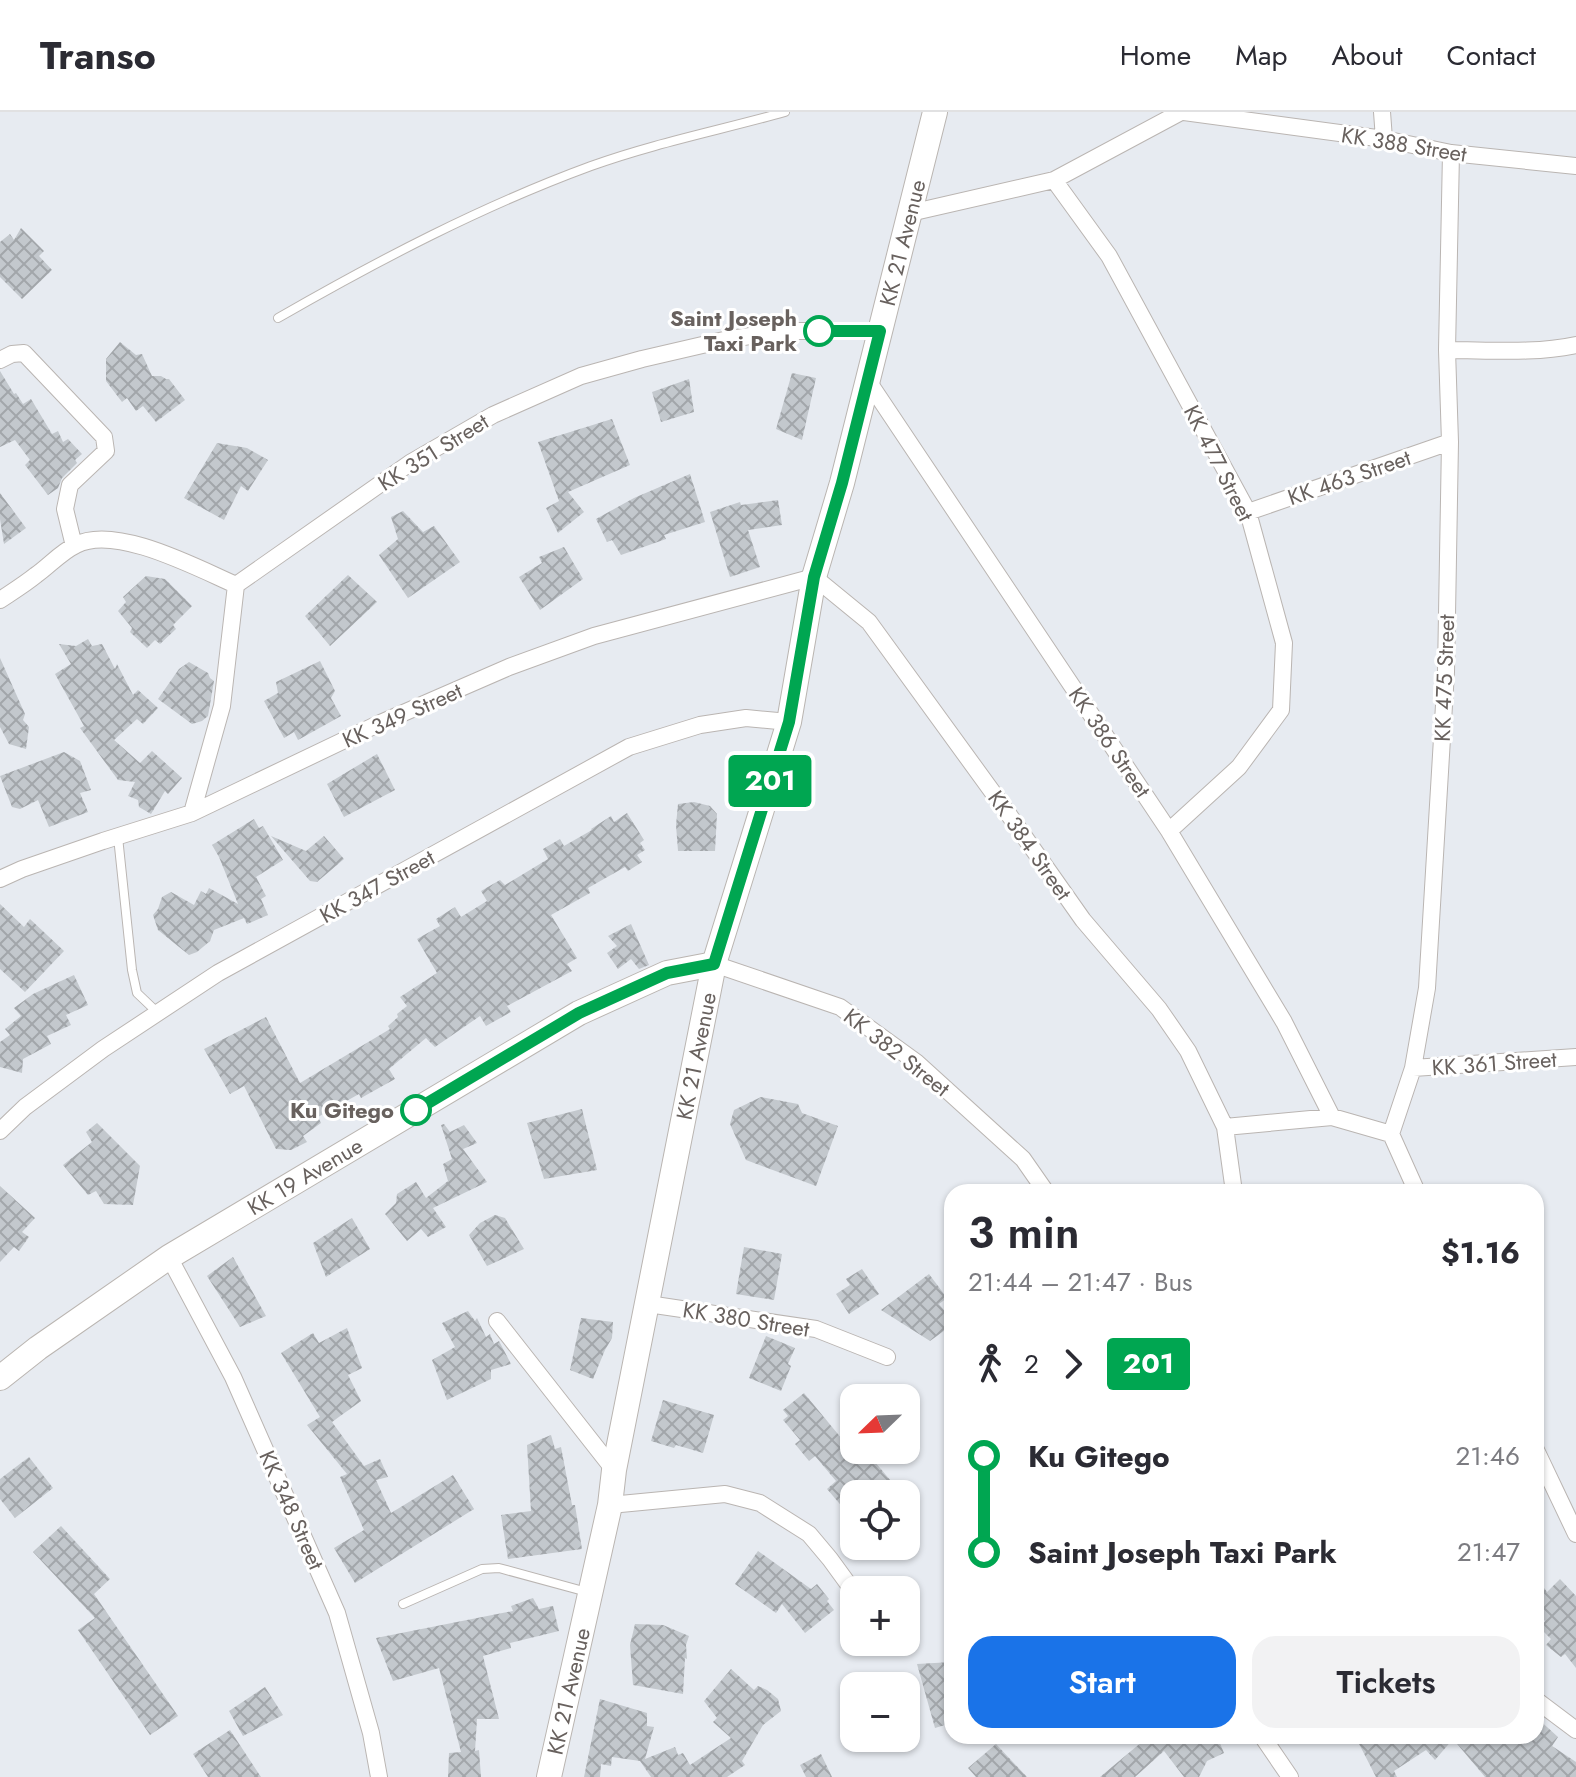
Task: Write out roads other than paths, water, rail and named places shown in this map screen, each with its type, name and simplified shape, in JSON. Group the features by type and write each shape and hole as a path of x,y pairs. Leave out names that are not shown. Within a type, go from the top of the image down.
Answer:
{"main road":[{"name":"KK 21 Avenue","path":"549,1777 610,1505 614,1470 714,964 789,722 814,577 842,483 935,112"},
{"name":"KK 19 Avenue","path":"0,1378 169,1257 579,1013 667,973 714,964"}],"street":[{"name":"KK 388 Street","path":"910,213 1054,180 1182,112 1384,139 1451,153 1576,166"},
{"path":"1382,112 1384,139"},
{"name":"KK 475 Street","path":"1391,1134 1413,1068 1427,988 1446,672 1451,153"},
{"name":"KK 477 Street","path":"1054,180 1109,256 1248,512 1284,643 1281,710 1239,767 1169,831"},
{"name":"KK 351 Street","path":"236,585 410,463 493,415 581,376 724,340 782,331 880,331"},
{"path":"1447,350 1521,351 1576,345"},
{"path":"6,357 24,353 104,437 106,451 70,485 65,509 74,546"},
{"name":"KK 386 Street","path":"868,381 1169,831 1284,1022 1332,1117"},
{"name":"KK 463 Street","path":"1248,512 1450,442"},
{"path":"0,600 74,546 92,539 129,542 236,585 222,706 192,813"},
{"name":"KK 349 Street","path":"0,879 192,813 378,724 509,667 594,636 814,577"},
{"name":"KK 384 Street","path":"814,577 869,622 1083,920 1159,1009 1188,1051 1225,1127"},
{"name":"KK 347 Street","path":"0,1131 25,1107 103,1049 218,973 629,747 700,725 746,718 789,722"},
{"name":"KK 382 Street","path":"714,964 840,1007 916,1062 1023,1159 1040,1184"},
{"name":"KK 361 Street","path":"1413,1068 1576,1057"},
{"path":"1233,1184 1225,1127 1332,1117 1391,1134 1413,1184"},
{"name":"KK 348 Street","path":"169,1257 233,1377 337,1613 371,1733 379,1777"},
{"name":"KK 380 Street","path":"648,1304 816,1329 887,1357"},
{"path":"497,1321 614,1470"},
{"path":"1544,1467 1576,1534"},
{"path":"610,1505 725,1494 760,1503 809,1534 842,1576"},
{"path":"1544,1706 1576,1730"},
{"path":"1267,1744 1290,1777"}],"lane":[{"path":"278,318 426,238 523,193 593,166 685,137 785,112"},
{"path":"118,837 137,993 159,1013"},
{"path":"403,1604 482,1569 499,1568 590,1593"}],"place":[{"name":"Saint Joseph Taxi Park","path":"819,331"},
{"name":"Ku Gitego","path":"416,1110"}]}
